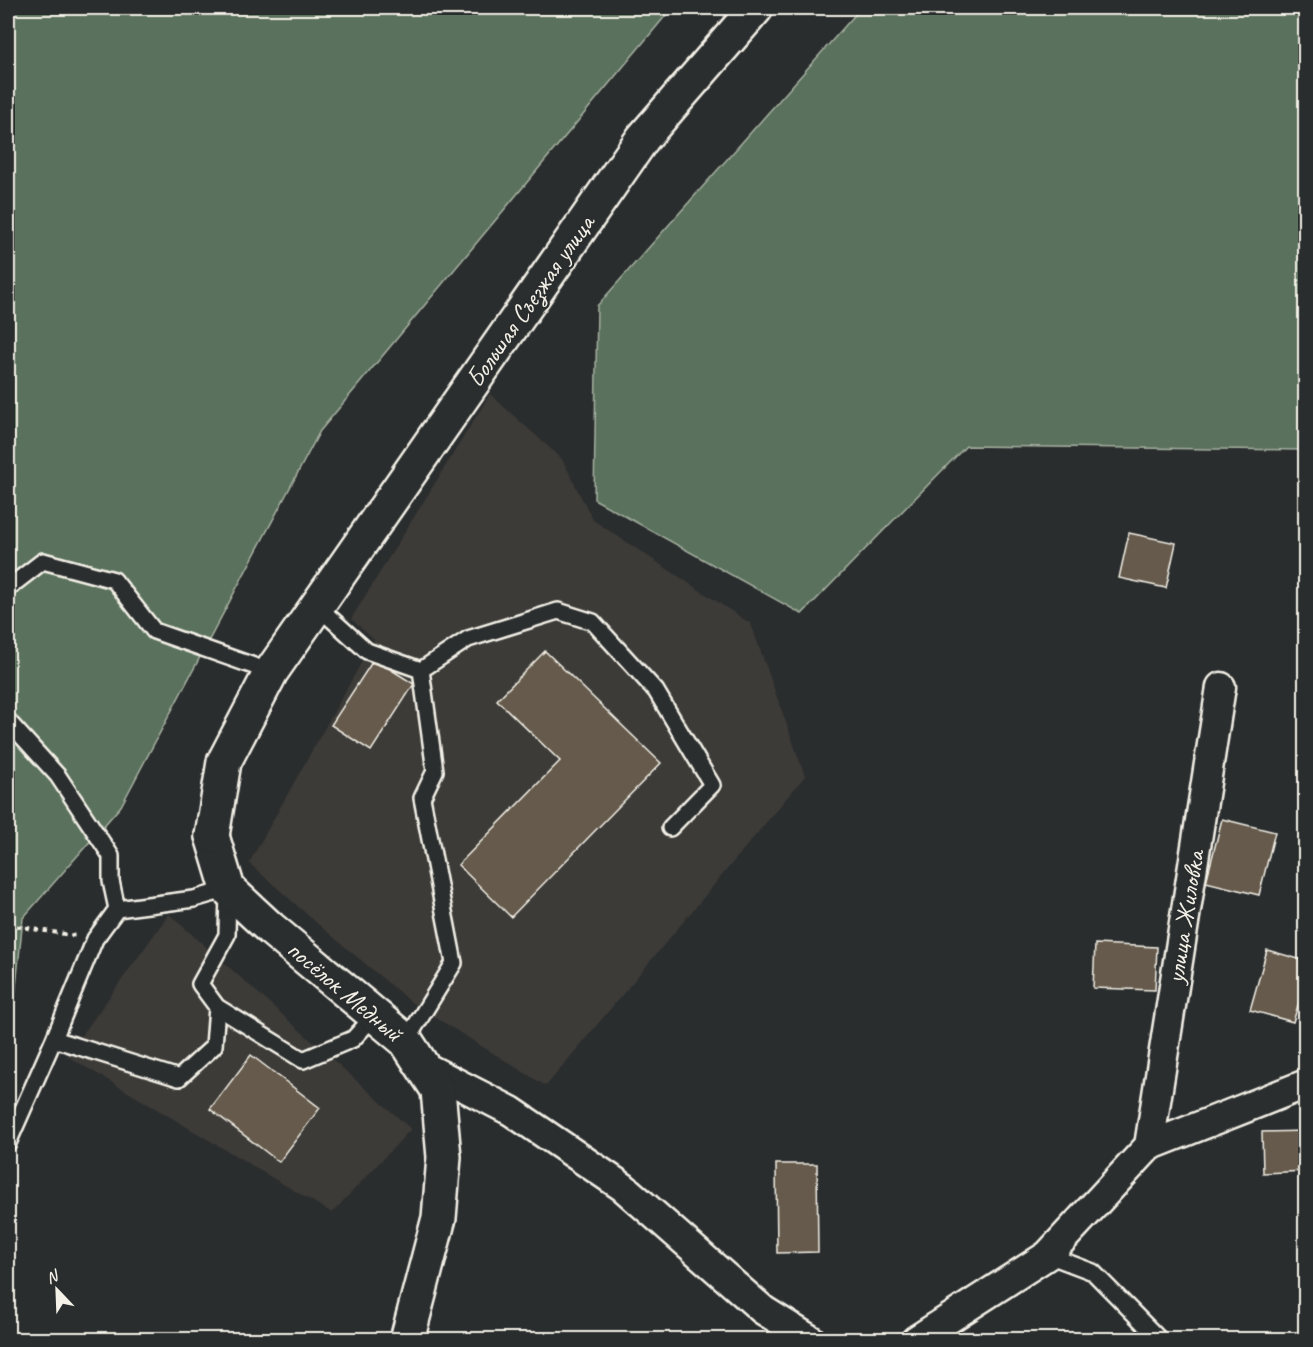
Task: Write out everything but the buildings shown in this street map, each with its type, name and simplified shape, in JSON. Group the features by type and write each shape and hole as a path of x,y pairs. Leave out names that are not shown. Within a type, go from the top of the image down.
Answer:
{"main road":[{"name":"Большая Съезжая улица","path":"228,889 212,836 224,762 271,672 644,138 756,8"},
{"name":"посёлок Медный","path":"228,889 270,928 375,1015 413,1053 438,1090 444,1157 439,1218 413,1332"}],"street":[{"name":"улица Жиловка","path":"1149,1146 1221,687"},
{"path":"413,1053 511,1111 623,1187 762,1310 811,1340"},
{"path":"916,1340 1048,1255 1149,1146 1305,1084"}],"lane":[{"path":"8,588 43,561 114,580 154,631 271,672"},
{"path":"316,606 367,651 421,670"},
{"path":"421,670 468,639 558,611 593,622 656,691 712,785 670,828"},
{"path":"413,1053 454,963 422,798 435,771 421,670"},
{"path":"8,721 58,776 111,856 111,881 117,909"},
{"path":"8,1143 95,939 117,909 194,899 228,889 227,935 200,984 217,1007 303,1060 353,1039 375,1015"},
{"path":"54,1039 179,1078 214,1046 217,1007"},
{"path":"1048,1255 1093,1272 1160,1340"}],"path":[{"path":"8,925 95,939"}],"shaded area":[{"path":"490,394 562,459 593,520 751,624 805,776 546,1086 412,1003 249,863 374,640 351,619"},
{"path":"169,914 411,1129 332,1213 67,1056"}],"green space":[{"path":"8,8 672,8 320,431 121,806 23,918 8,1065"},
{"path":"861,8 1305,8 1305,450 966,446 802,614 594,499 597,306"}]}
